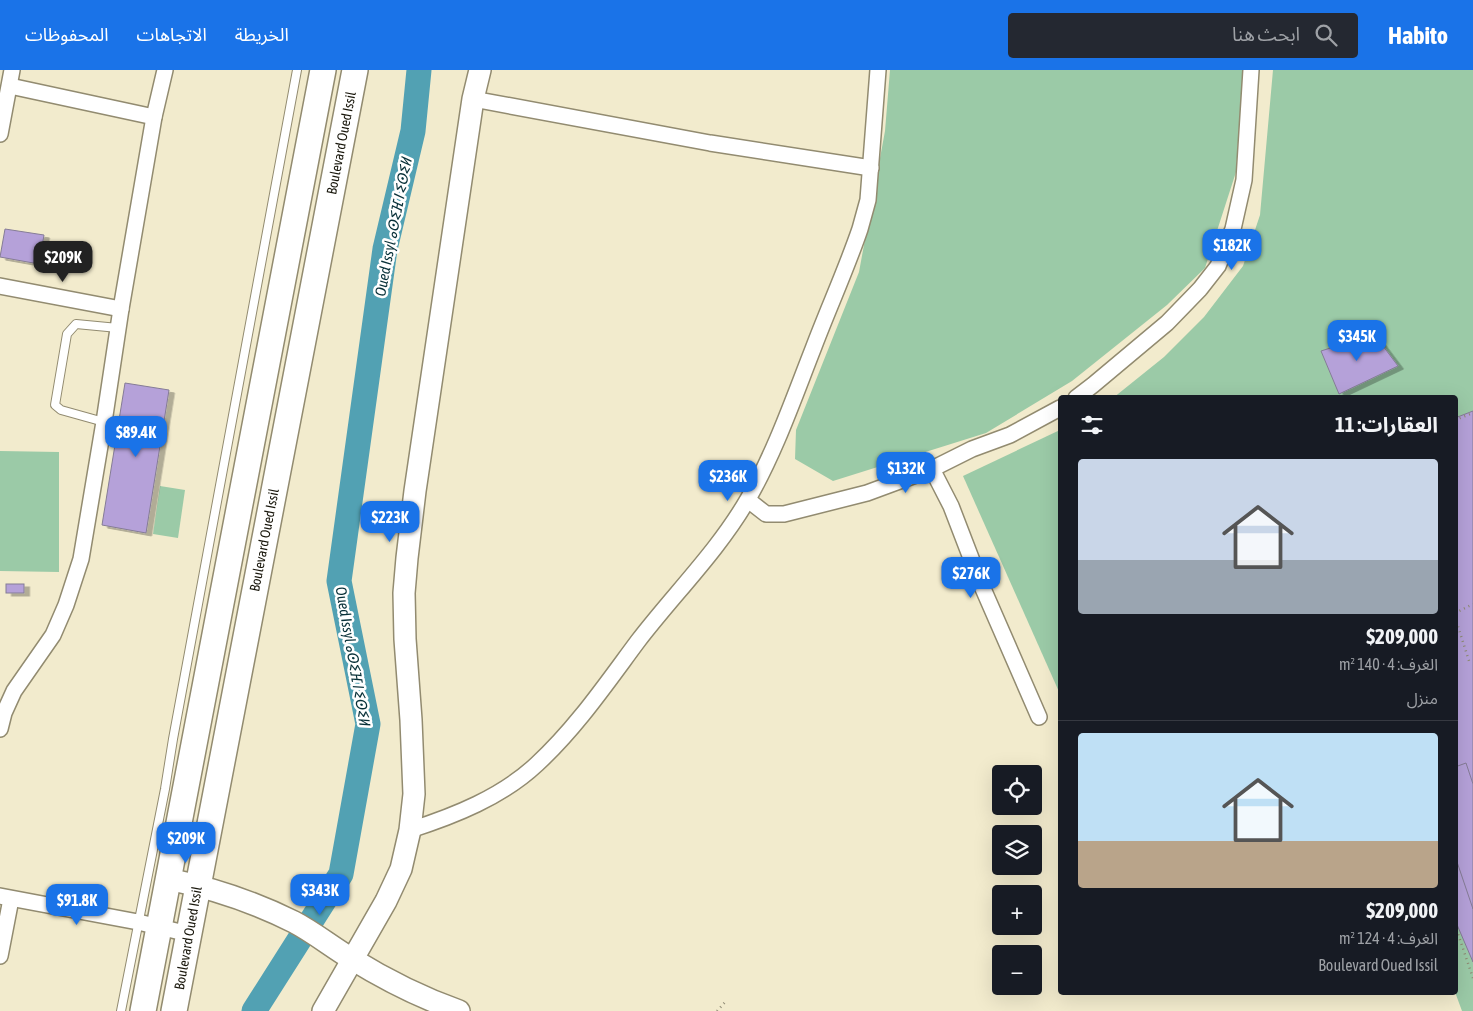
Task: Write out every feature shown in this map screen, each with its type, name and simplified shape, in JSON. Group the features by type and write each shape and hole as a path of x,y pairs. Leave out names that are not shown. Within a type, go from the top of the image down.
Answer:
{"main road":[{"path":"142,1011 149,924 168,879 323,70"},
{"name":"Boulevard Oued Issil","path":"174,1011 355,70"}],"street":[{"path":"0,134 12,70"},
{"path":"0,729 4,713 14,691 53,635 66,605 81,559 154,117 165,70"},
{"path":"323,1011 386,900 400,869 410,830 414,794 404,593 407,558 415,491 473,99 480,70"},
{"path":"410,830 479,803 536,766 596,700 640,640 699,568 748,500 779,436 848,264 860,229 868,200 878,70"},
{"path":"1080,395 1167,323 1200,289 1218,266 1233,229 1244,180 1251,70"},
{"path":"10,86 154,117"},
{"path":"473,99 710,143 871,168"},
{"path":"0,286 121,310"},
{"path":"748,500 766,514 784,514 867,493 932,469 972,449 1010,436 1058,409"},
{"path":"932,469 951,506 981,584 1039,717"},
{"path":"168,879 197,885 248,902 295,923 352,959 432,1002 459,1011"},
{"path":"0,956 5,898 149,924 189,934"}],"lane":[{"path":"121,1011 149,924 165,789 180,700 297,70"},
{"path":"104,422 61,410 55,405 68,334 76,324 118,328"}],"path":[{"path":"1458,419 1473,413"},
{"path":"1458,612 1473,604"},
{"path":"1458,626 1470,664"},
{"path":"1458,934 1473,978"},
{"path":"716,1011 727,1000"}],"green space":[{"path":"890,70 1243,70 1236,172 1205,268 1167,305 1072,381 986,433 833,481 795,459 796,430 859,272 885,131"},
{"path":"1273,70 1473,70 1473,1011 1462,1011 1456,995 1458,995 1458,395 1117,395 1164,357 1204,317 1243,266 1260,215"},
{"path":"1058,431 1058,690 963,476"},
{"path":"0,451 59,452 59,572 0,571"},
{"path":"160,486 185,490 178,538 153,534"}],"building":[{"path":"5,229 44,235 39,264 0,257"},
{"path":"1374,334 1398,366 1339,394 1321,351"},
{"path":"125,383 169,390 146,533 102,525"},
{"path":"1473,411 1473,962 1458,927 1458,417"},
{"path":"6,584 24,584 24,593 6,593"},
{"path":"1466,763 1473,784 1473,909 1458,865 1458,766"}],"waterway":[{"name":"Oued Issyl ⴰⵙⵉⴼ ⵏ ⵉⵙⵉⵍ","path":"254,1011 341,874 368,724 339,581 385,249 413,131 419,70"}]}
